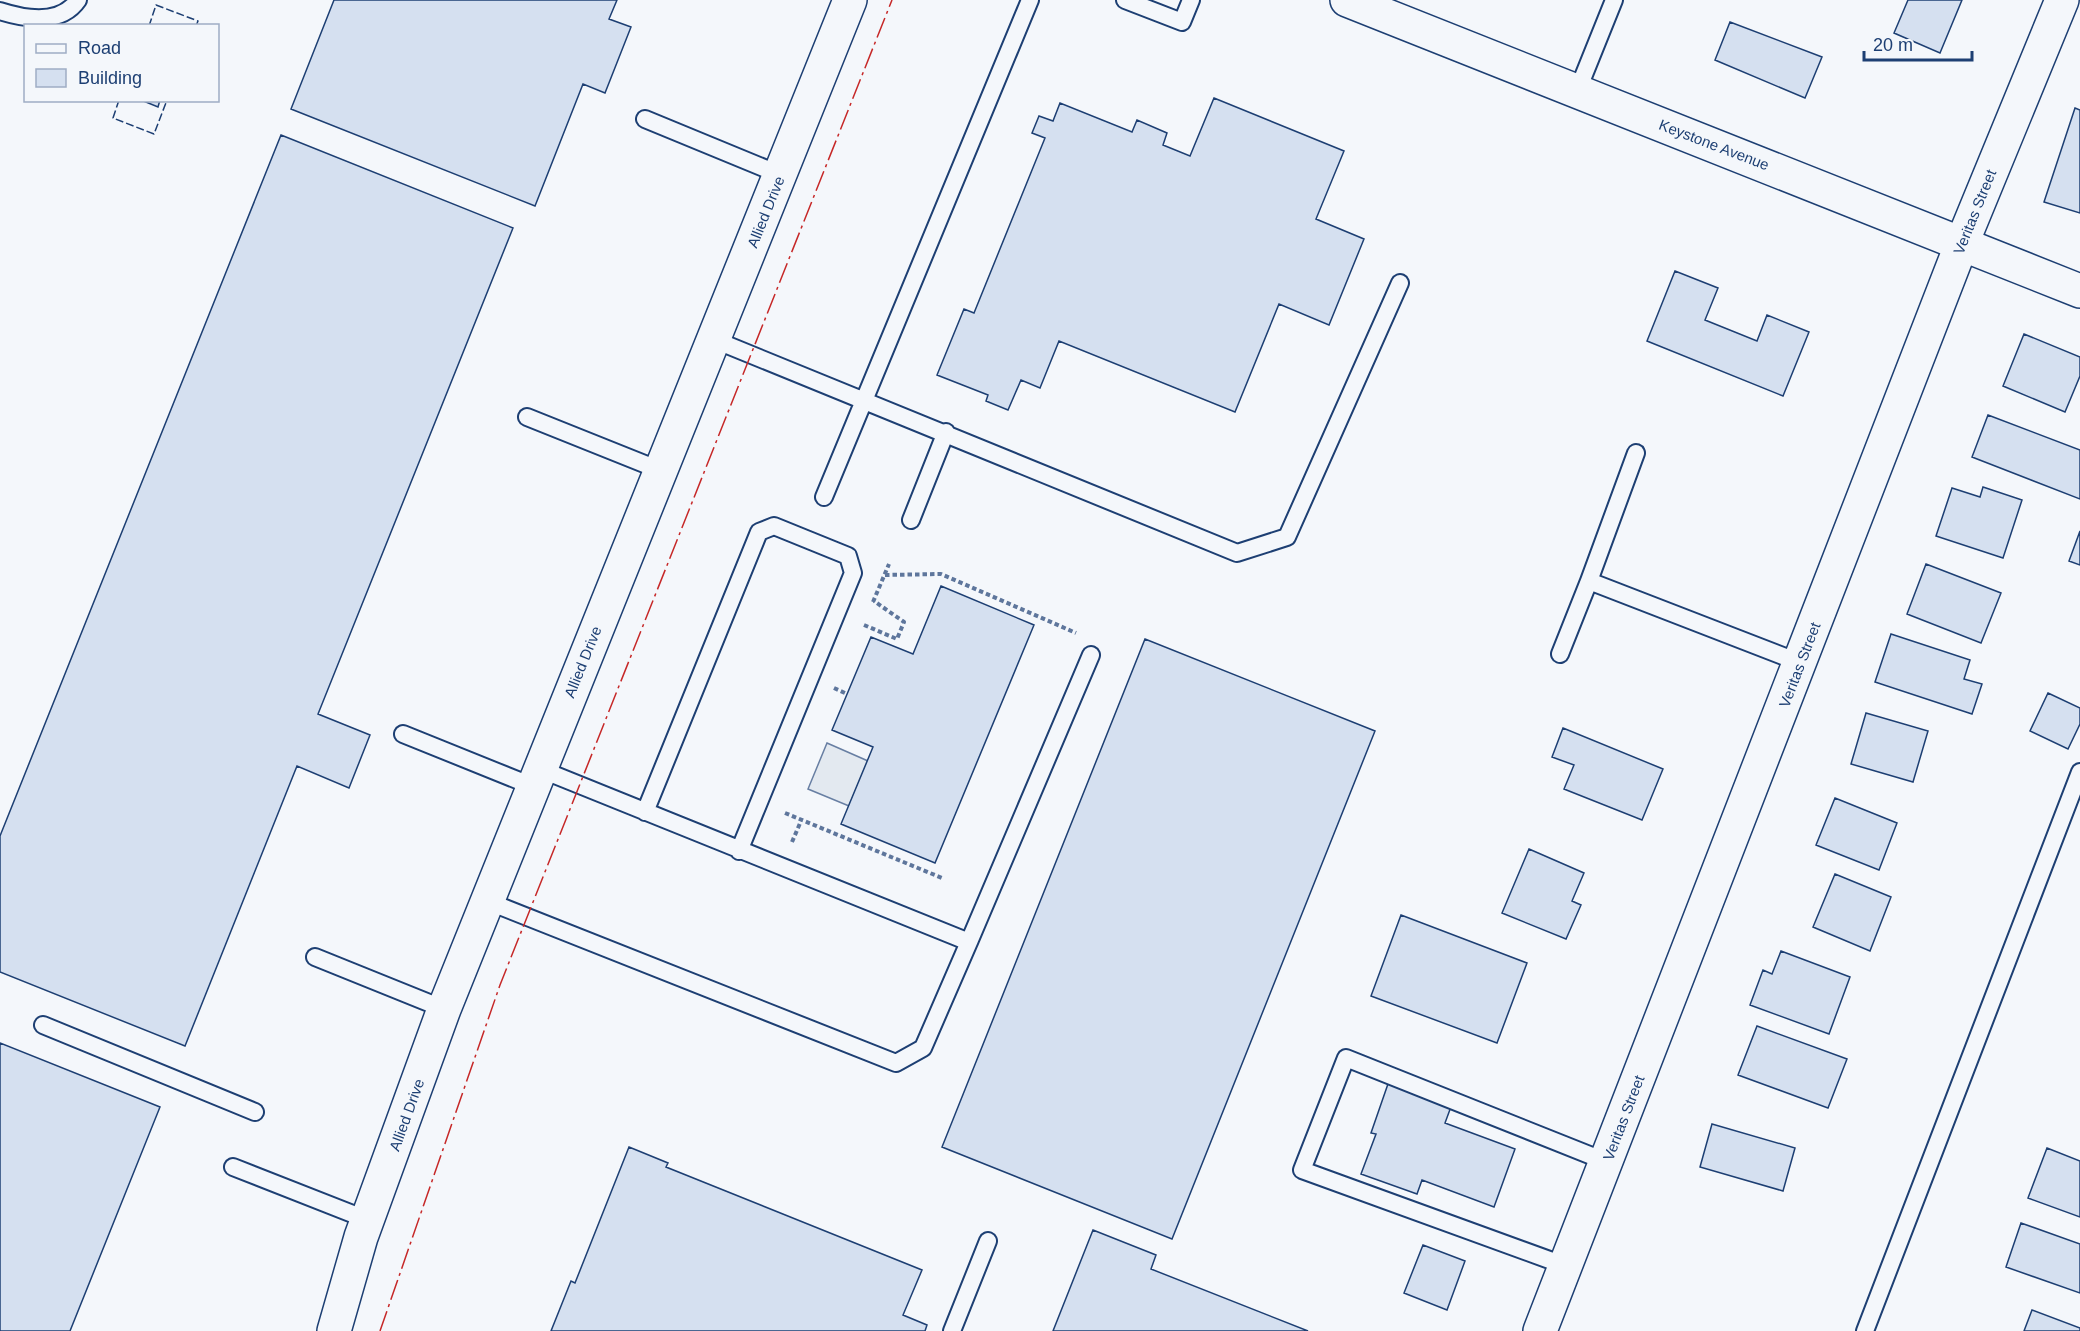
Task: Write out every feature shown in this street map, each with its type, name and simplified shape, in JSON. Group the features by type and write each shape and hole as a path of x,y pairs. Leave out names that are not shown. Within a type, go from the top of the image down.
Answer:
{"street":[{"name":"Allied Drive","path":"334,1331 368,1220 444,1009 850,0"},
{"name":"Veritas Street","path":"1540,1331 1962,243 2062,0"},
{"name":"Keystone Avenue","path":"1351,1 2080,291"}],"lane":[{"path":"0,11 26,17 49,17 65,12 78,0"},
{"path":"824,497 1030,0"},
{"path":"1125,0 1182,22 1191,0"},
{"path":"1577,92 1614,0"},
{"path":"645,119 781,175"},
{"path":"715,340 946,432 1237,553 1287,537 1400,283"},
{"path":"527,417 662,471"},
{"path":"911,520 946,432"},
{"path":"1560,654 1636,453"},
{"path":"645,812 759,532 774,526 848,556 853,573 739,851"},
{"path":"1589,581 1801,663"},
{"path":"487,900 896,1062 923,1048 1091,655"},
{"path":"403,734 645,812 969,942"},
{"path":"1865,1331 2080,772"},
{"path":"315,957 444,1009"},
{"path":"43,1025 255,1112"},
{"path":"1566,1266 1302,1170 1346,1058 1606,1162"},
{"path":"233,1167 368,1220"},
{"path":"952,1331 988,1241"}],"path":[{"path":"870,609 889,564"},
{"path":"885,574 941,574 1097,642 1091,655"},
{"path":"864,625 897,639 904,622 874,601"},
{"path":"859,636 867,617"},
{"path":"832,700 841,679"},
{"path":"789,803 784,814 942,878"}],"shaded area":[{"path":"827,743 868,761 849,806 808,789"}],"building":[{"path":"334,0 617,0 609,19 631,27 605,93 583,84 535,206 291,109"},
{"path":"1908,0 1962,0 1940,53 1894,33"},
{"path":"1730,22 1822,57 1805,98 1715,60"},
{"path":"1214,98 1344,151 1316,219 1364,239 1329,325 1279,304 1235,412 1059,341 1040,388 1021,380 1008,410 986,401 988,395 937,375 964,309 974,313 1045,138 1032,133 1039,116 1053,121 1060,103 1132,132 1137,120 1167,133 1163,145 1190,156"},
{"path":"146,102 159,102 158,107"},
{"path":"2075,108 2080,110 2080,213 2044,202"},
{"path":"281,135 513,228 318,714 370,735 349,788 297,766 185,1046 0,972 0,836"},
{"path":"1675,271 1718,288 1705,320 1757,341 1767,315 1809,332 1783,396 1647,341"},
{"path":"2024,334 2080,357 2080,376 2065,412 2003,386"},
{"path":"1988,415 2080,450 2080,499 1972,457"},
{"path":"1983,487 2022,500 2003,558 1936,536 1952,488 1980,497"},
{"path":"2080,531 2080,565 2069,561"},
{"path":"1926,564 2001,593 1981,643 1907,614"},
{"path":"941,586 1034,625 935,863 841,824 873,747 832,730 871,637 913,654"},
{"path":"1891,634 1970,660 1964,679 1982,684 1972,714 1875,682"},
{"path":"1145,639 1375,731 1172,1239 942,1147"},
{"path":"2048,693 2080,708 2080,724 2068,749 2030,731"},
{"path":"1866,713 1928,731 1913,782 1851,764"},
{"path":"1563,728 1663,769 1642,820 1564,789 1574,765 1552,757"},
{"path":"1835,798 1897,823 1879,870 1816,845"},
{"path":"1529,849 1584,873 1572,901 1581,905 1566,939 1502,913"},
{"path":"1835,874 1891,897 1870,951 1813,927"},
{"path":"1401,915 1527,963 1497,1043 1371,996"},
{"path":"1781,951 1850,977 1829,1034 1750,1005 1763,970 1772,974"},
{"path":"1757,1026 1847,1059 1828,1108 1738,1075"},
{"path":"0,1043 160,1107 70,1331 0,1331"},
{"path":"1389,1081 1452,1104 1445,1123 1515,1149 1494,1207 1422,1180 1417,1194 1361,1174 1376,1134 1371,1133"},
{"path":"1712,1124 1795,1148 1783,1191 1700,1167"},
{"path":"629,1147 668,1163 666,1167 922,1270 903,1315 927,1325 925,1331 551,1331 571,1281 575,1283"},
{"path":"2047,1148 2080,1161 2080,1217 2028,1198"},
{"path":"2021,1223 2080,1244 2080,1293 2006,1267"},
{"path":"1093,1230 1156,1255 1151,1269 1308,1331 1053,1331"},
{"path":"1423,1245 1465,1261 1447,1310 1404,1293"},
{"path":"2032,1310 2080,1328 2080,1331 2024,1331"}],"fence":[{"path":"150,24 156,5 198,21 197,24"},
{"path":"118,102 113,118 154,134 166,102"}],"power":[{"path":"380,1331 500,985 892,0"}]}
